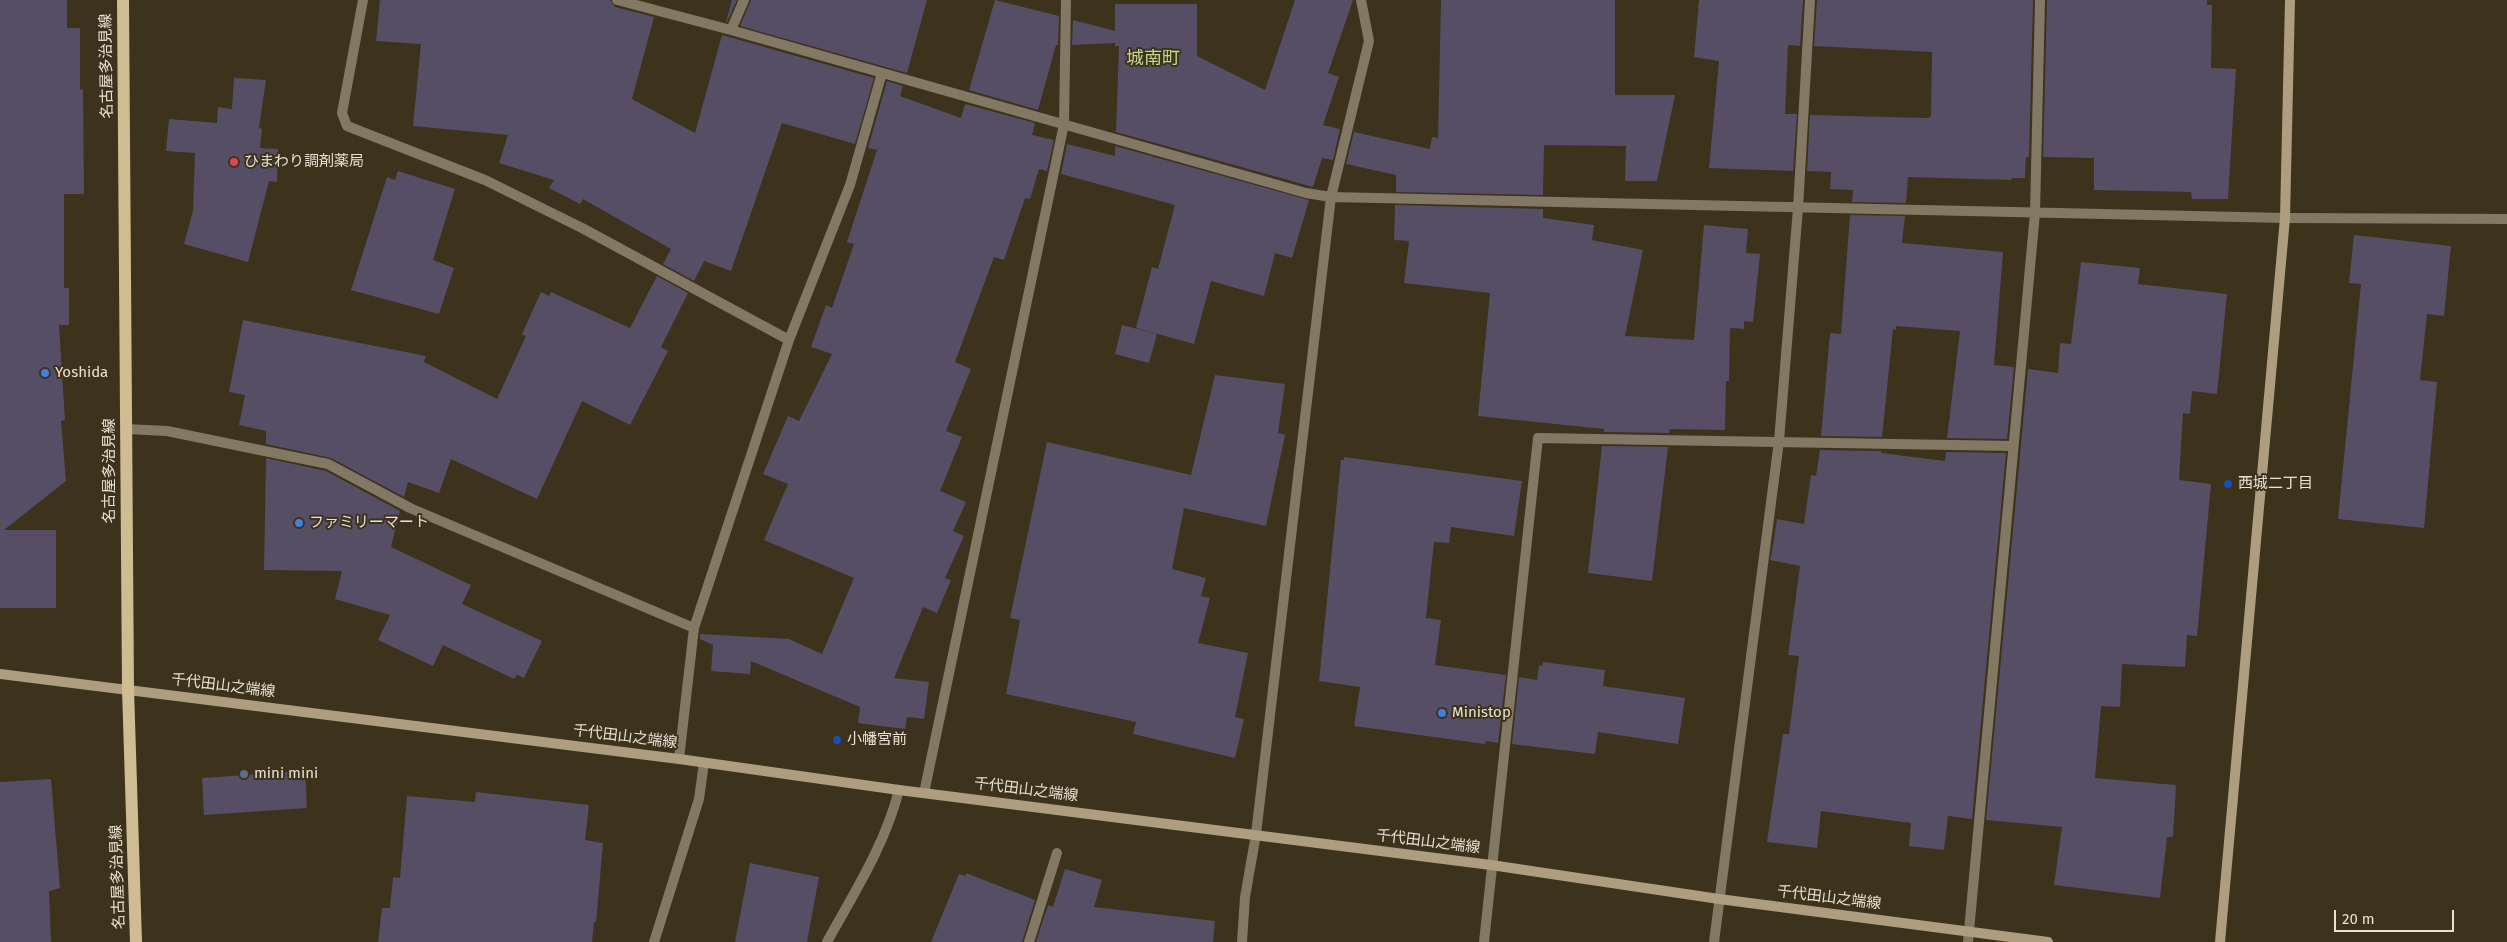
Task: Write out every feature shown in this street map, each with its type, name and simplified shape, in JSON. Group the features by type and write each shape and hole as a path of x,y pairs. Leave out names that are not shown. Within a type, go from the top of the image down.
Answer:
{"main road":[{"name":"名古屋多治見線","path":"122,0 128,689 136,942"}],"street":[{"path":"363,0 342,113 347,126 485,180 641,259 789,340"},
{"path":"617,0 732,30 1306,193 1331,197 2285,218 2507,219"},
{"path":"732,30 744,0"},
{"path":"924,793 1064,124 1066,0"},
{"path":"1242,942 1245,897 1256,834 1331,197 1369,41 1361,0"},
{"path":"1714,942 1779,441 1798,208 1810,0"},
{"path":"1968,942 2034,213 2040,0"},
{"path":"2220,942 2285,218 2290,0"},
{"path":"679,759 694,628 789,340 850,185 882,73"},
{"path":"126,429 167,431 328,464 410,508 694,628"},
{"path":"1484,942 1538,438 2013,446"},
{"name":"千代田山之端線","path":"0,674 1256,834 1491,865 1719,899 2048,942"},
{"path":"654,942 699,799 704,763"},
{"path":"826,942 879,846 892,816 899,790"},
{"path":"1029,942 1057,853"}],"building":[{"path":"0,0 67,0 67,28 80,28 80,90 83,89 84,194 64,194 64,288 69,288 69,325 59,325 65,420 61,421 66,481 4,530 56,530 56,608 0,608"},
{"path":"380,0 610,0 615,7 654,17 632,99 695,133 722,35 874,78 855,144 782,123 731,271 704,261 694,281 663,264 671,249 583,199 580,204 549,188 554,180 499,163 508,135 413,126 421,44 376,41"},
{"path":"732,0 737,0 726,22"},
{"path":"751,0 927,0 907,73 740,26"},
{"path":"995,0 1059,16 1058,45 1056,45 1038,110 969,90"},
{"path":"1295,0 1353,0 1328,73 1339,77 1323,125 1340,129 1333,160 1322,158 1313,187 1116,132 1119,46 1115,46 1115,43 1072,45 1073,20 1115,31 1115,4 1197,4 1197,56 1265,90"},
{"path":"1441,0 1615,0 1615,95 1675,95 1657,181 1625,181 1626,146 1544,145 1543,195 1396,192 1396,175 1346,164 1354,132 1430,149 1432,137 1438,138"},
{"path":"1699,0 1803,0 1800,46 1788,45 1785,114 1797,114 1793,171 1709,168 1719,61 1694,57"},
{"path":"1817,0 2033,0 2029,157 2026,157 2025,178 2012,178 2011,180 1908,177 1906,203 1852,202 1853,190 1830,189 1831,172 1807,171 1810,115 1928,118 1931,116 1932,52 1814,46"},
{"path":"2047,0 2207,0 2207,5 2212,5 2211,68 2236,69 2228,199 2192,199 2191,192 2094,190 2094,158 2043,157"},
{"path":"234,78 266,80 259,128 262,129 260,148 278,149 277,182 269,181 248,262 184,244 193,211 195,153 166,151 169,119 217,123 218,107 232,109"},
{"path":"887,81 903,86 900,96 961,118 965,104 1035,123 1032,135 1054,140 1047,171 1039,169 1030,199 1025,198 1004,260 994,257 955,362 971,369 946,431 962,437 940,491 966,502 953,531 964,536 945,578 951,580 937,613 923,607 894,678 929,682 924,719 907,717 905,729 858,723 860,707 751,661 750,674 711,671 713,645 700,639 700,634 789,639 822,654 854,578 764,540 788,484 763,474 788,416 799,421 832,354 811,347 826,305 832,308 854,244 847,242 877,150 868,148"},
{"path":"1067,144 1115,156 1115,146 1309,200 1292,258 1275,253 1264,296 1211,281 1194,344 1136,328 1152,267 1158,269 1175,205 1061,174"},
{"path":"398,171 455,189 433,260 454,268 439,314 351,290 387,177 395,180"},
{"path":"1395,205 1543,209 1543,218 1594,225 1592,240 1643,250 1625,336 1694,340 1704,225 1748,229 1746,253 1760,254 1753,322 1744,321 1744,329 1730,328 1729,381 1726,381 1725,430 1670,429 1669,433 1604,432 1604,429 1478,416 1490,293 1404,283 1409,241 1394,240"},
{"path":"1850,215 1905,216 1902,243 2003,252 1994,365 2014,367 2007,439 1947,438 1960,331 1896,326 1896,330 1893,329 1882,437 1821,436 1830,333 1841,334"},
{"path":"2354,235 2451,246 2444,316 2427,314 2420,380 2437,382 2424,528 2338,519 2361,284 2349,283"},
{"path":"2081,262 2140,268 2138,284 2227,294 2217,394 2192,391 2190,414 2183,413 2179,480 2211,484 2197,636 2187,635 2185,667 2122,664 2120,707 2101,706 2095,778 2176,785 2173,837 2167,837 2160,898 2054,885 2062,827 1986,820 2028,369 2058,373 2060,343 2071,344"},
{"path":"657,276 688,293 661,347 668,351 630,425 582,401 537,499 451,459 439,493 408,482 404,497 331,458 266,444 266,431 239,425 245,395 229,392 243,320 426,356 424,362 497,399 526,336 522,334 541,292 549,296 551,292 630,328"},
{"path":"1122,325 1157,334 1149,363 1115,354"},
{"path":"1215,375 1285,384 1278,433 1285,435 1266,526 1184,508 1172,569 1206,578 1201,596 1210,598 1198,643 1248,653 1235,717 1244,719 1235,758 1133,734 1136,722 1006,694 1020,620 1010,618 1047,442 1191,475"},
{"path":"1602,446 1668,447 1652,581 1588,573"},
{"path":"1820,450 1881,451 1881,453 1945,461 1946,452 2006,453 1972,819 1948,816 1944,850 1909,846 1911,823 1821,811 1817,848 1767,842 1783,734 1789,734 1799,656 1788,655 1800,566 1770,560 1777,519 1804,524 1811,475 1816,476"},
{"path":"1344,457 1522,481 1514,536 1451,527 1449,543 1434,542 1426,618 1441,620 1435,665 1506,675 1498,743 1486,741 1485,744 1354,726 1360,687 1319,681 1341,460 1344,460"},
{"path":"266,458 326,471 400,511 391,547 471,585 462,604 542,641 524,678 517,675 514,679 443,645 433,666 378,640 390,615 335,599 342,571 264,570"},
{"path":"1543,662 1605,670 1603,686 1685,698 1678,744 1598,732 1595,754 1512,744 1519,677 1537,680 1539,665 1542,666"},
{"path":"305,771 307,808 204,815 202,778"},
{"path":"51,779 60,888 49,891 51,942 0,942 0,782"},
{"path":"476,792 589,805 585,840 603,843 596,922 594,922 592,942 378,942 382,908 390,908 393,877 400,878 407,796 475,802"},
{"path":"750,863 819,877 807,942 735,942"},
{"path":"1065,869 1102,880 1094,907 1215,921 1213,942 1036,942 1048,905 1053,907"},
{"path":"966,873 1035,900 1022,942 931,942 959,874 966,876"}],"place":[{"name":"ひまわり調剤薬局","path":"234,162"},
{"name":"Yoshida","path":"45,373"},
{"name":"西城二丁目","path":"2228,484"},
{"name":"ファミリーマート","path":"299,523"},
{"name":"Ministop","path":"1442,713"},
{"name":"小幡宮前","path":"837,740"},
{"name":"mini mini","path":"244,774"}],"district":[{"name":"城南町","path":"1153,59"}]}
